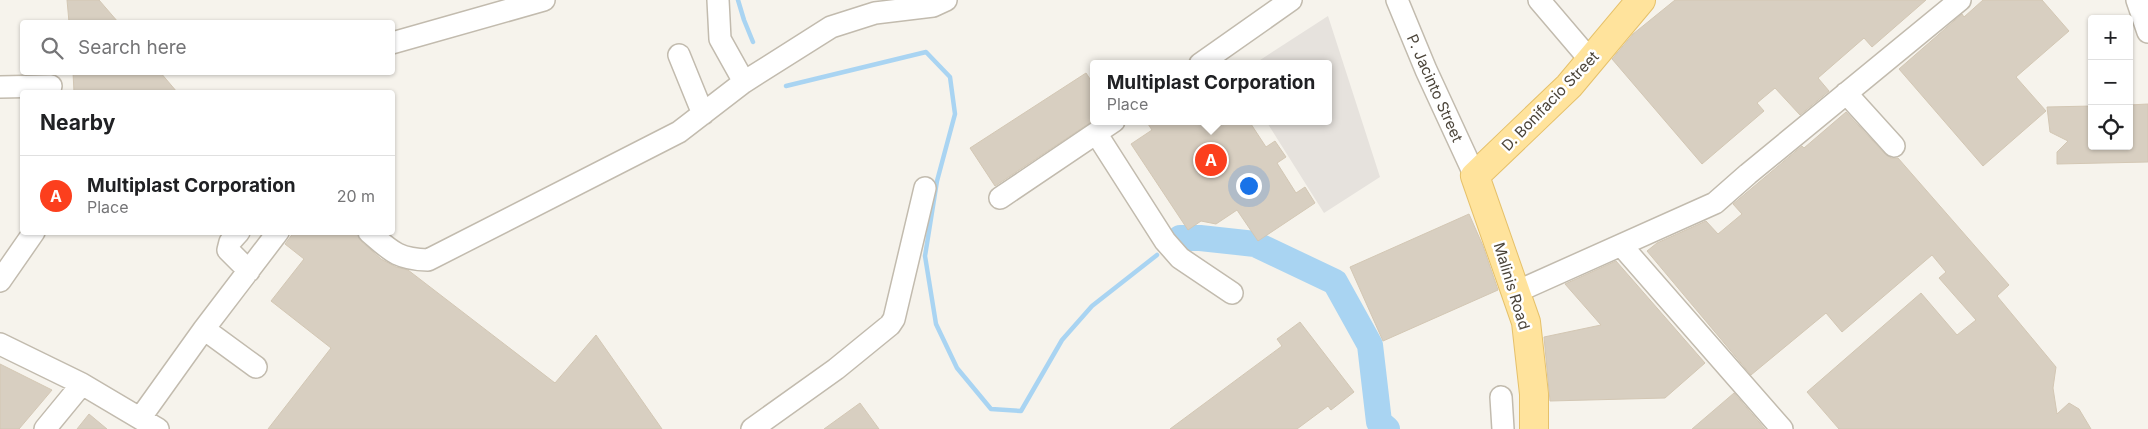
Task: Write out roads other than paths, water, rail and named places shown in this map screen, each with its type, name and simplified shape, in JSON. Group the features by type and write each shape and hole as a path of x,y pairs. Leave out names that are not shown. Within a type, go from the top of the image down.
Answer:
{"main road":[{"name":"D. Bonifacio Street","path":"1475,176 1550,106 1591,61 1641,0"},
{"name":"Malinis Road","path":"1475,176 1526,322 1534,394 1534,429"}],"street":[{"path":"395,42 544,0"},
{"path":"718,0 720,39 744,82"},
{"path":"373,235 396,255 412,260 428,260 678,132 744,82 831,27 875,14 933,6 946,0"},
{"path":"1206,60 1291,0"},
{"name":"P. Jacinto Street","path":"1397,0 1426,70 1475,176"},
{"path":"1539,0 1591,61"},
{"path":"1516,292 1715,203 1960,0"},
{"path":"2138,0 2148,32"},
{"path":"679,55 703,114"},
{"path":"0,87 51,86"},
{"path":"1846,93 1894,146"},
{"path":"1000,198 1108,125"},
{"path":"1096,133 1165,241 1180,258 1232,293"},
{"path":"752,429 836,368 890,325 894,319 925,188"},
{"path":"0,281 32,235"},
{"path":"236,235 230,242 228,250 249,271"},
{"path":"0,344 82,384 150,423 204,329 276,235"},
{"path":"1621,245 1782,429"},
{"path":"204,329 256,367"},
{"path":"45,429 82,384"},
{"path":"1501,397 1503,429"}],"waterway":[{"path":"738,0 753,42"},
{"path":"786,86 926,52 950,77 955,114 937,181 925,256 936,324 957,368 991,409 1021,411 1062,340 1092,306 1157,255"},
{"path":"1180,238 1200,238 1255,244 1335,282 1370,345 1379,422 1387,429"}],"place":[{"name":"Multiplast Corporation","path":"1211,160"}]}
